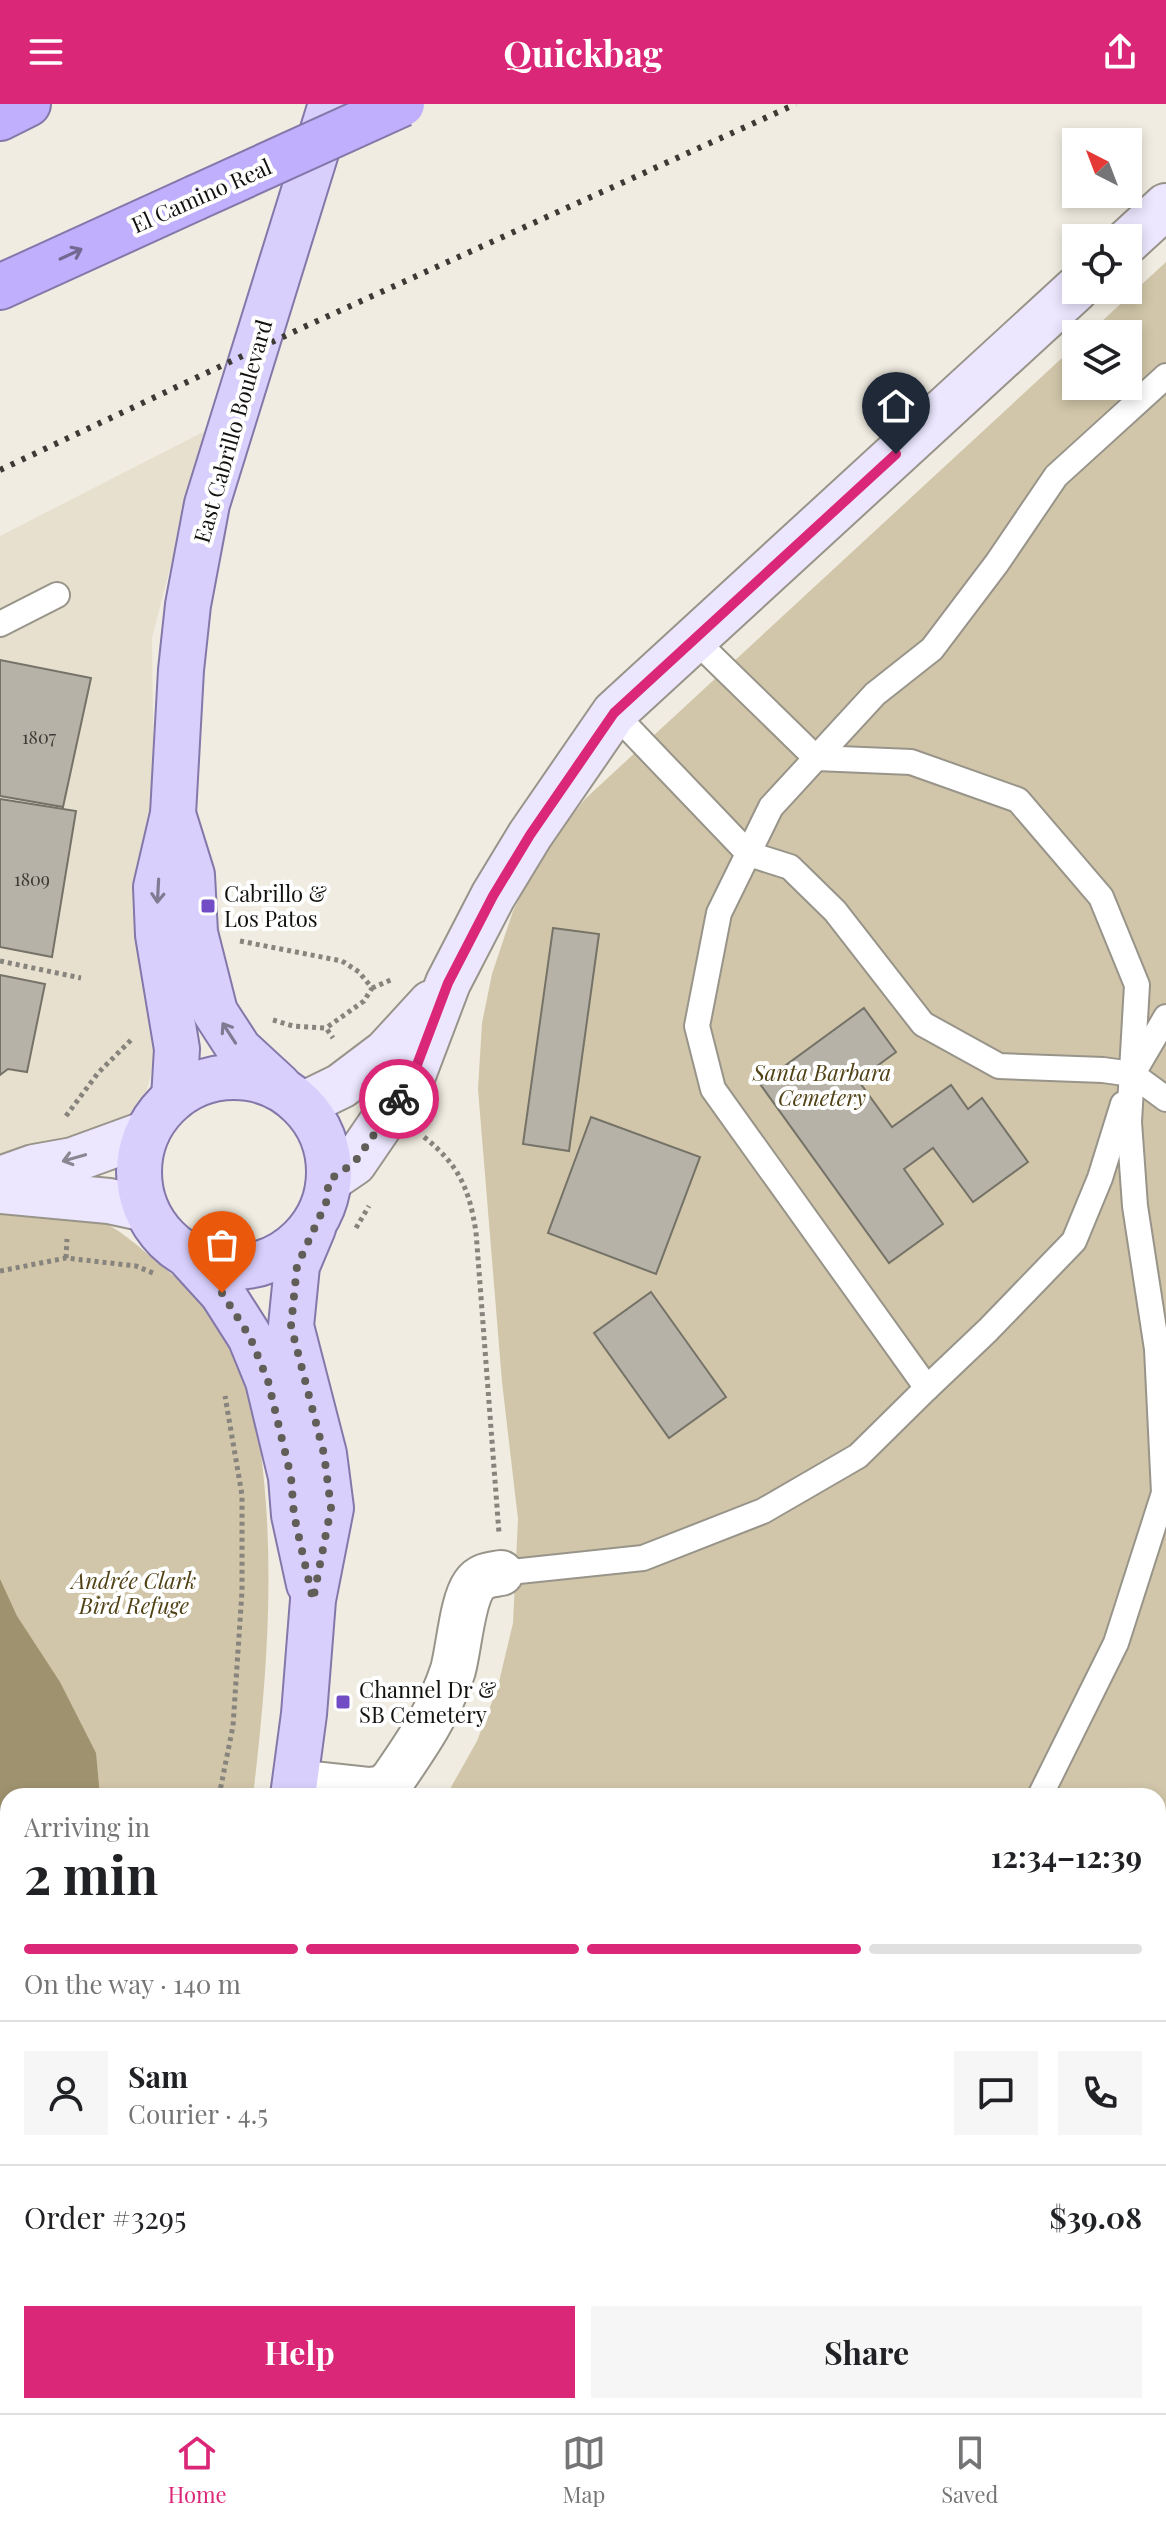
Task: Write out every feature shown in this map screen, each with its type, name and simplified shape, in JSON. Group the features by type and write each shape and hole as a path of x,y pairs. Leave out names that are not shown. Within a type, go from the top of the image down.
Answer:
{"highway":[{"path":"0,118 28,104"},
{"name":"El Camino Real","path":"0,287 402,104"}],"main road":[{"name":"East Cabrillo Boulevard","path":"174,1098 177,1049 158,935 156,887 173,814 188,605 207,504 331,104"},
{"name":"East Cabrillo Boulevard","path":"173,814 192,875 195,933 215,1012 239,1049 292,1097"},
{"path":"295,1788 313,1600 331,1508 324,1454 291,1326 297,1266 326,1203 329,1180 327,1153 318,1127 292,1097 260,1079 215,1079 193,1086 161,1110 141,1150 138,1177 154,1226 170,1244 174,1267 229,1304 250,1337 268,1381 291,1477 294,1515 313,1600"},
{"path":"174,1267 246,1267 274,1260 297,1244 315,1222"}],"street":[{"path":"1142,228 1166,206"},
{"path":"329,1180 354,1163 412,1078 448,983 493,896 530,835 614,713 1062,302"},
{"path":"292,1097 341,1086 386,1052 448,983"},
{"path":"0,1179 34,1167 73,1160 147,1133"},
{"path":"0,1191 109,1201 146,1209"},
{"path":"384,1788 436,1716 453,1670 468,1598 474,1584 501,1561"}],"lane":[{"path":"927,1388 713,1089 697,1026 719,913 771,807 875,694 932,649 997,563 1056,476 1166,376"},
{"path":"0,624 57,595"},
{"path":"694,639 816,758 911,762 1018,800 1101,897 1137,985 1129,1122 1135,1206 1157,1349 1164,1493 1116,1643 1044,1788"},
{"path":"614,713 749,854 790,867 835,911 923,1024 999,1066 1132,1074 1166,1099"},
{"path":"501,1561 643,1558 763,1511 858,1456 988,1330 1074,1241 1100,1178 1132,1074 1166,1017"}],"path":[{"path":"237,940 342,961 359,972 372,988 364,1001 326,1028 293,1026 264,1016"},
{"path":"0,961 81,978"},
{"path":"326,1028 335,1040"},
{"path":"64,1119 98,1073 136,1033"},
{"path":"414,1131 427,1139 459,1173 470,1197 477,1248 501,1561"},
{"path":"0,1271 66,1258 174,1267"},
{"path":"221,1788 233,1726 242,1591 242,1495 224,1391"}],"shaded area":[{"path":"205,431 152,638 157,1050 143,1105 101,1145 0,1165 0,536"},
{"path":"0,1579 17,1616 60,1682 96,1753 99,1788 0,1788"}],"green space":[{"name":"Santa Barbara Cemetery","path":"1166,262 1166,1788 451,1788 477,1741 498,1686 513,1623 518,1519 502,1382 478,1089 482,1023 492,974 513,911 544,851 585,799 1062,358 1062,400 1142,400 1142,320 1103,320 1120,304 1142,304 1142,284"},
{"name":"Andrée Clark Bird Refuge","path":"15,1212 76,1215 111,1226 195,1294 227,1331 241,1358 250,1386 260,1446 268,1534 266,1665 254,1788 0,1788 0,1215"}],"building":[{"path":"0,660 91,678 63,807 0,796"},
{"path":"0,799 76,811 52,957 0,947"},
{"path":"553,928 599,934 569,1151 523,1144"},
{"path":"0,975 45,984 27,1072 8,1069 0,1075"},
{"path":"864,1008 896,1052 858,1080 892,1127 951,1085 968,1109 982,1098 1028,1162 973,1202 933,1148 904,1169 943,1224 889,1263 760,1084"},
{"path":"591,1117 700,1157 656,1274 548,1233"},
{"path":"651,1292 726,1397 669,1438 594,1333"}],"railway":[{"path":"0,470 304,327 796,104"}],"way so far":[{"path":"222,1293 250,1337 268,1381 291,1477 294,1515 313,1600 331,1508 324,1454 291,1326 297,1266 326,1203 329,1180 354,1163 399,1099"}],"place":[{"name":"Cabrillo & Los Patos","path":"208,906"},
{"name":"Channel Dr & SB Cemetery","path":"343,1702"}],"route":[{"path":"399,1099 412,1078 448,983 493,896 567,779 614,713 896,454"}]}
